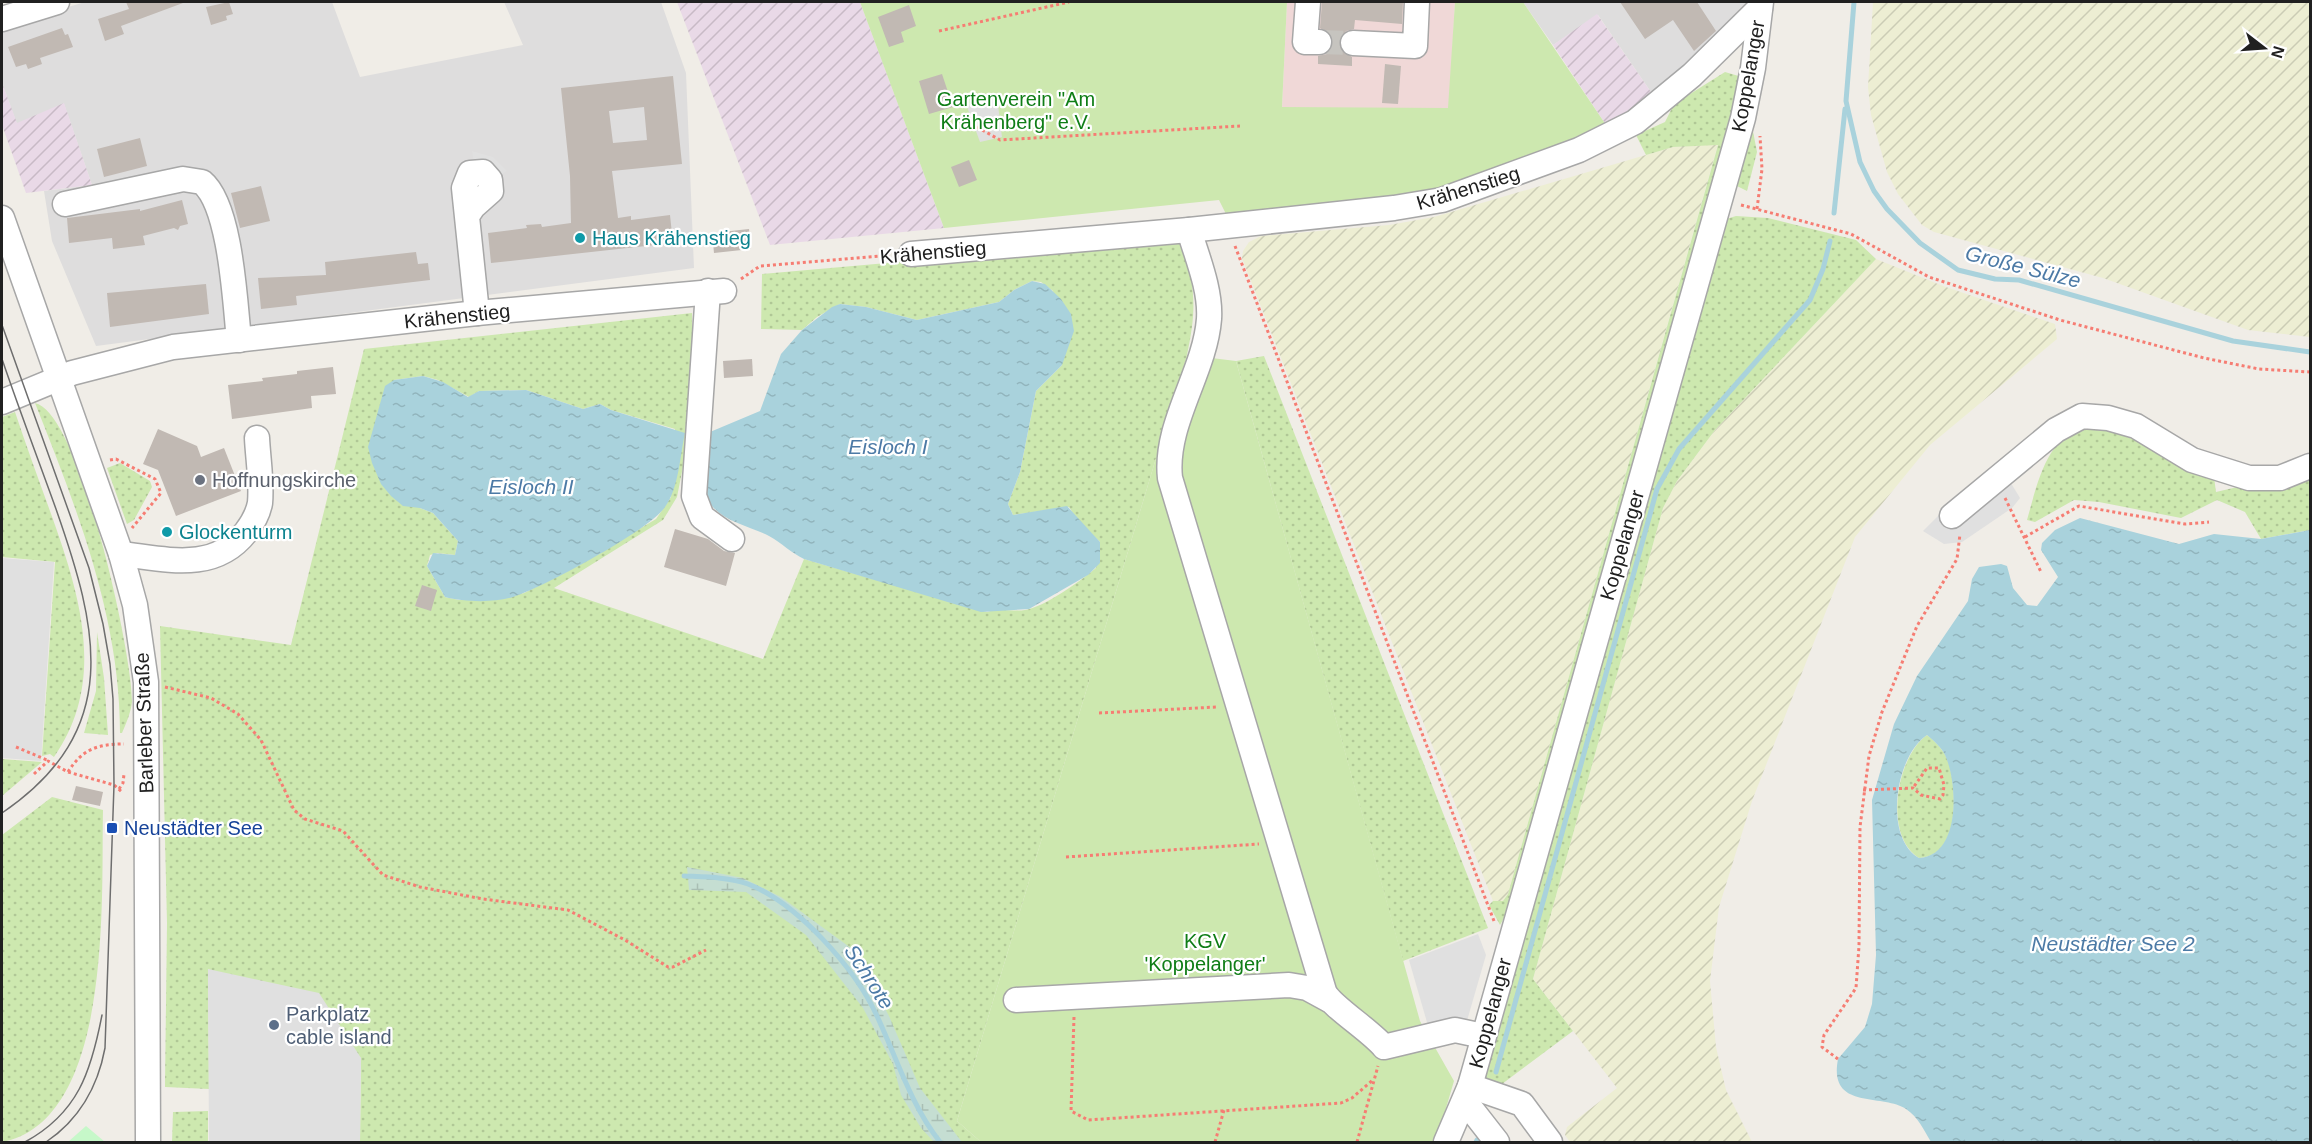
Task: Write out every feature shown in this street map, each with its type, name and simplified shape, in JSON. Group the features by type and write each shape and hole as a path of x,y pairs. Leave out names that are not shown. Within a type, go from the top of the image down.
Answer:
{"street":[{"path":"2,19 57,2"},
{"path":"1308,2 1305,42 1319,42"},
{"path":"1353,43 1415,46 1417,2"},
{"name":"Koppelanger","path":"1446,1143 1468,1094 1749,95 1761,5"},
{"name":"Krähenstieg","path":"911,254 1189,230 1428,203 1579,150 1610,136 1648,112 1692,75 1761,5"},
{"path":"65,204 183,179 202,182 214,197 226,237 239,340"},
{"path":"467,216 477,313"},
{"name":"Barleber Straße","path":"2,218 121,554 135,605 146,682 148,1143"},
{"path":"1189,230 1207,296 1209,317 1174,435 1169,471 1237,706 1329,1000"},
{"path":"716,291 694,496 702,517 732,539"},
{"name":"Krähenstieg","path":"2,402 106,362 159,350 477,313 716,291"},
{"path":"1952,516 2062,426 2082,416 2108,418 2136,426 2192,460 2249,478 2280,478 2310,466"},
{"path":"121,554 195,560 218,556 236,543 253,522 260,504 257,438"},
{"path":"1016,1000 1289,985 1307,988 1329,1000 1369,1030 1384,1047 1455,1030 1483,1036"},
{"path":"1468,1094 1497,1143"},
{"name":"Koppelanger","path":"1468,1094 1522,1104 1550,1143"}],"path":[{"path":"939,31 1069,2"},
{"path":"977,127 1000,140 1240,126"},
{"path":"1757,209 1762,156 1759,130"},
{"path":"1720,199 1851,234 1929,277 2049,316 2204,358 2259,369 2310,372"},
{"path":"1227,225 1506,953"},
{"name":"Krähenstieg","path":"716,291 760,266 911,254"},
{"path":"102,461 116,459 155,479 161,493 135,527 126,530"},
{"path":"1994,480 2041,572"},
{"path":"2025,537 2079,506 2185,524 2209,522"},
{"path":"1838,1059 1822,1047 1824,1035 1856,988 1861,883 1859,847 1863,790 1869,756 1892,684 1917,626 1957,559 1961,535 1952,516"},
{"path":"146,682 211,698 238,714 261,740 294,810 305,819 343,831 386,876 420,887 483,899 568,910 625,940 668,967 706,950"},
{"path":"1099,712 1237,706"},
{"path":"68,772 76,758 92,747 104,744 124,744"},
{"path":"16,747 48,760 68,772 114,784 123,792"},
{"path":"34,774 48,760"},
{"path":"1863,790 1913,788 1925,797 1941,798 1944,787 1939,768 1927,768 1913,788"},
{"path":"1066,857 1279,843"},
{"path":"1075,997 1071,1110 1088,1120 1341,1103 1352,1098 1374,1078"},
{"path":"1357,1143 1384,1047"},
{"path":"1215,1143 1224,1110"}],"shaded area":[{"path":"85,2 332,2 360,77 523,45 504,2 661,2 686,73 694,268 96,346 52,241 44,191 92,185 64,104 17,124 2,83 2,27"},
{"path":"677,2 860,2 944,228 770,245"},
{"path":"1287,2 1455,2 1449,108 1282,108"},
{"path":"1523,2 1746,2 1745,6 1653,95 1598,15 1553,45"},
{"path":"1597,14 1653,95 1606,125 1553,45"},
{"path":"2,83 17,123 64,103 92,185 26,193 2,125"},
{"path":"997,97 1002,137 980,142 966,104"},
{"path":"472,151 493,157 507,171 497,177 474,165"},
{"path":"2001,467 2020,498 2012,508 1962,542 1944,544 1923,531 1951,503"},
{"path":"2,558 54,562 41,761 2,758"},
{"path":"1478,934 1486,955 1464,1031 1431,1036 1409,960"},
{"name":"Parkplatz cable island","path":"208,969 319,993 361,1058 360,1142 209,1142"}],"green space":[{"name":"Gartenverein \"Am Krähenberg\" e.V.","path":"860,2 1287,2 1282,107 1448,108 1455,2 1523,2 1606,125 1443,191 1226,214 1219,200 944,228"},
{"path":"1873,2 2310,2 2310,337 2248,330 2103,278 1934,232 1922,225 1898,194 1887,172 1871,115 1868,87"},
{"path":"1725,72 1742,77 1744,85 1514,901 1500,925 1489,905 1493,901 1503,901 1508,894 1718,145 1673,147 1646,155 1636,135 1665,122 1674,104"},
{"path":"1751,121 1757,152 1747,191 1733,184"},
{"path":"1718,144 1508,894 1503,901 1493,901 1242,258 1243,251 1249,242 1261,236 1389,225 1434,217 1673,147"},
{"path":"1736,216 1768,218 1856,240 1876,259 1715,430 1677,481 1663,508 1533,979 1573,1031 1498,1087 1486,1081 1480,1071 1723,220"},
{"path":"1182,237 1193,296 1193,322 1187,355 957,1121 981,1142 360,1142 361,1058 208,969 209,1089 165,1087 167,923 160,626 291,645 364,349 692,313 693,416 677,497 663,520 554,588 763,659 804,559 987,612 1033,608 1062,593 1096,568 1100,542 1078,521 1069,507 1013,515 1008,504 1020,472 1036,391 1062,365 1053,291 1041,282 1032,281 1014,290 999,302 917,320 866,307 840,304 817,317 802,330 761,329 762,274","holes":["423,376 438,380 469,397 479,391 526,390 583,409 600,404 611,410 675,429 671,497 656,519 575,567 524,593 496,600 459,600 445,597 427,566 430,555 437,553 455,555 458,541 433,513 420,508 394,380"]},
{"path":"1876,259 1943,286 2055,324 2057,339 1930,445 1855,537 1752,801 1719,907 1710,981 1716,1047 1726,1090 1752,1142 1570,1142 1565,1135 1567,1127 1617,1088 1533,979 1663,508 1677,481 1715,430"},
{"name":"KGV 'Koppelanger'","path":"1187,355 1236,361 1420,1021 1454,1081 1436,1142 981,1142 957,1121"},
{"path":"1264,356 1488,928 1403,961 1236,361"},
{"path":"35,403 52,417 69,447 86,489 101,539 124,637 130,676 132,702 122,733 120,733 113,647 93,564 66,483"},
{"path":"15,412 61,542 78,604 83,636 84,667 80,697 71,728 54,757 50,754 42,756 55,562 2,557 2,417"},
{"path":"2093,425 2144,443 2214,477 2216,492 2310,470 2310,530 2261,539 2245,512 2217,500 2181,518 2099,502 2074,500 2035,522 2027,520 2035,490 2055,448 2077,429"},
{"path":"120,463 150,481 152,487 134,520 127,524 107,468"},
{"path":"97,632 104,678 108,735 84,733 96,691"},
{"path":"1927,735 1947,759 1952,776 1954,806 1949,835 1942,846 1932,855 1919,858 1908,847 1901,833 1898,796 1901,778 1908,760 1916,746"},
{"path":"2,759 42,762 2,796"},
{"path":"52,797 103,810 100,947 94,1000 83,1050 65,1093 38,1125 2,1142 2,835"},
{"path":"687,867 743,878 781,897 855,951 889,1016 920,1088 962,1142 934,1142 921,1128 901,1095 893,1064 863,1008 806,935 746,892 689,890"},
{"path":"208,1111 208,1142 172,1142 173,1112"},
{"path":"86,1126 105,1142 68,1142"}],"water":[{"name":"Eisloch I","path":"1032,281 1045,284 1061,299 1071,314 1074,331 1062,365 1036,391 1020,472 1008,504 1013,515 1067,506 1100,542 1100,563 1088,575 1029,609 981,612 804,559 769,536 725,517 711,505 705,483 710,432 760,411 781,354 802,330 832,307 840,304 866,307 917,320 999,302 1014,290"},
{"name":"Eisloch II","path":"423,376 443,382 468,397 479,391 526,390 583,409 600,404 611,410 685,433 676,481 670,499 655,517 639,530 570,571 527,591 513,597 488,601 445,597 427,566 433,553 455,555 458,541 433,513 420,508 403,506 391,496 381,484 368,447 385,386 394,380"},
{"name":"Neustädter See 2","path":"2080,518 2179,544 2214,534 2261,539 2310,530 2310,1142 1931,1142 1917,1120 1906,1109 1896,1104 1859,1098 1841,1086 1837,1075 1838,1059 1865,1027 1872,1004 1876,955 1872,800 1894,724 1917,676 1968,601 1972,579 1979,567 2001,564 2007,566 2013,588 2027,605 2037,606 2058,577 2041,550 2042,543 2055,530","holes":["1927,735 1943,752 1949,767 1954,799 1953,816 1943,845 1933,854 1919,858 1908,848 1901,833 1897,815 1897,796 1907,760 1916,745"]}],"building":[{"path":"126,2 183,3 121,26 124,34 105,41 98,19 129,9"},
{"path":"229,2 233,14 226,16 227,20 211,25 206,7"},
{"path":"1322,2 1403,2 1402,24 1355,20 1354,29 1346,31 1339,42 1341,50 1352,57 1352,66 1318,64 1318,56 1327,54 1333,43 1331,34 1320,28"},
{"path":"1620,2 1697,2 1716,31 1694,51 1673,20 1645,39"},
{"path":"909,5 916,26 901,32 904,42 889,47 878,17"},
{"path":"62,28 65,35 68,34 73,47 40,58 42,64 28,69 26,64 16,67 8,47"},
{"path":"1385,64 1401,66 1398,104 1382,103"},
{"path":"942,74 953,107 929,114 919,81"},
{"path":"673,76 682,164 612,171 618,218 631,216 631,220 670,215 673,243 491,263 488,233 527,228 526,225 541,224 542,227 571,223 570,176 561,88","holes":["644,107 647,140 613,143 609,111"]},
{"path":"140,138 147,166 104,177 97,149"},
{"path":"969,160 977,180 959,187 951,167"},
{"path":"261,186 270,221 240,228 231,193"},
{"path":"182,200 188,224 180,226 178,230 174,228 143,236 145,245 113,249 112,238 69,243 67,218 140,209 140,211"},
{"path":"749,229 751,249 714,253 712,233"},
{"path":"416,252 418,264 428,263 430,280 296,296 297,305 261,309 258,278 326,275 325,262"},
{"path":"206,284 209,314 110,327 107,293"},
{"path":"752,359 753,376 724,378 723,361"},
{"path":"333,367 336,394 311,396 312,408 232,419 228,385 263,381 262,378 297,374 297,371"},
{"name":"Hoffnungskirche","path":"158,429 197,446 201,457 224,448 241,491 176,516 158,470 143,464"},
{"path":"675,529 708,539 724,551 735,553 726,586 664,567"},
{"path":"422,585 437,590 431,611 415,606"},
{"path":"76,786 103,792 100,806 72,800"}],"waterway":[{"name":"Große Sülze","path":"1854,2 1846,101 1860,162 1874,191 1887,209 1920,243 1958,270 1995,279 2019,280 2233,341 2310,352"},
{"path":"1834,213 1845,109"},
{"path":"1496,1072 1657,489 1679,449 1810,300 1823,269 1830,241"},
{"name":"Schrote","path":"684,876 708,877 748,884 786,906 823,939 867,997 921,1113 940,1142"}],"tunnel":[{"path":"1319,42 1353,43"}],"tram line":[{"path":"2,325 89,568 103,624 113,699 114,785 105,1048 97,1076 85,1101 68,1123 46,1142"},
{"path":"2,359 71,553 90,636 90,675 84,712 68,747 41,781 2,813"},
{"path":"25,1142 43,1131 70,1104 87,1073 102,1015"}],"place":[{"name":"Haus Krähenstieg","path":"580,238"},
{"name":"Hoffnungskirche","path":"200,480"},
{"name":"Glockenturm","path":"167,532"},
{"name":"Neustädter See","path":"112,828"},
{"name":"Parkplatz cable island","path":"274,1025"}]}
